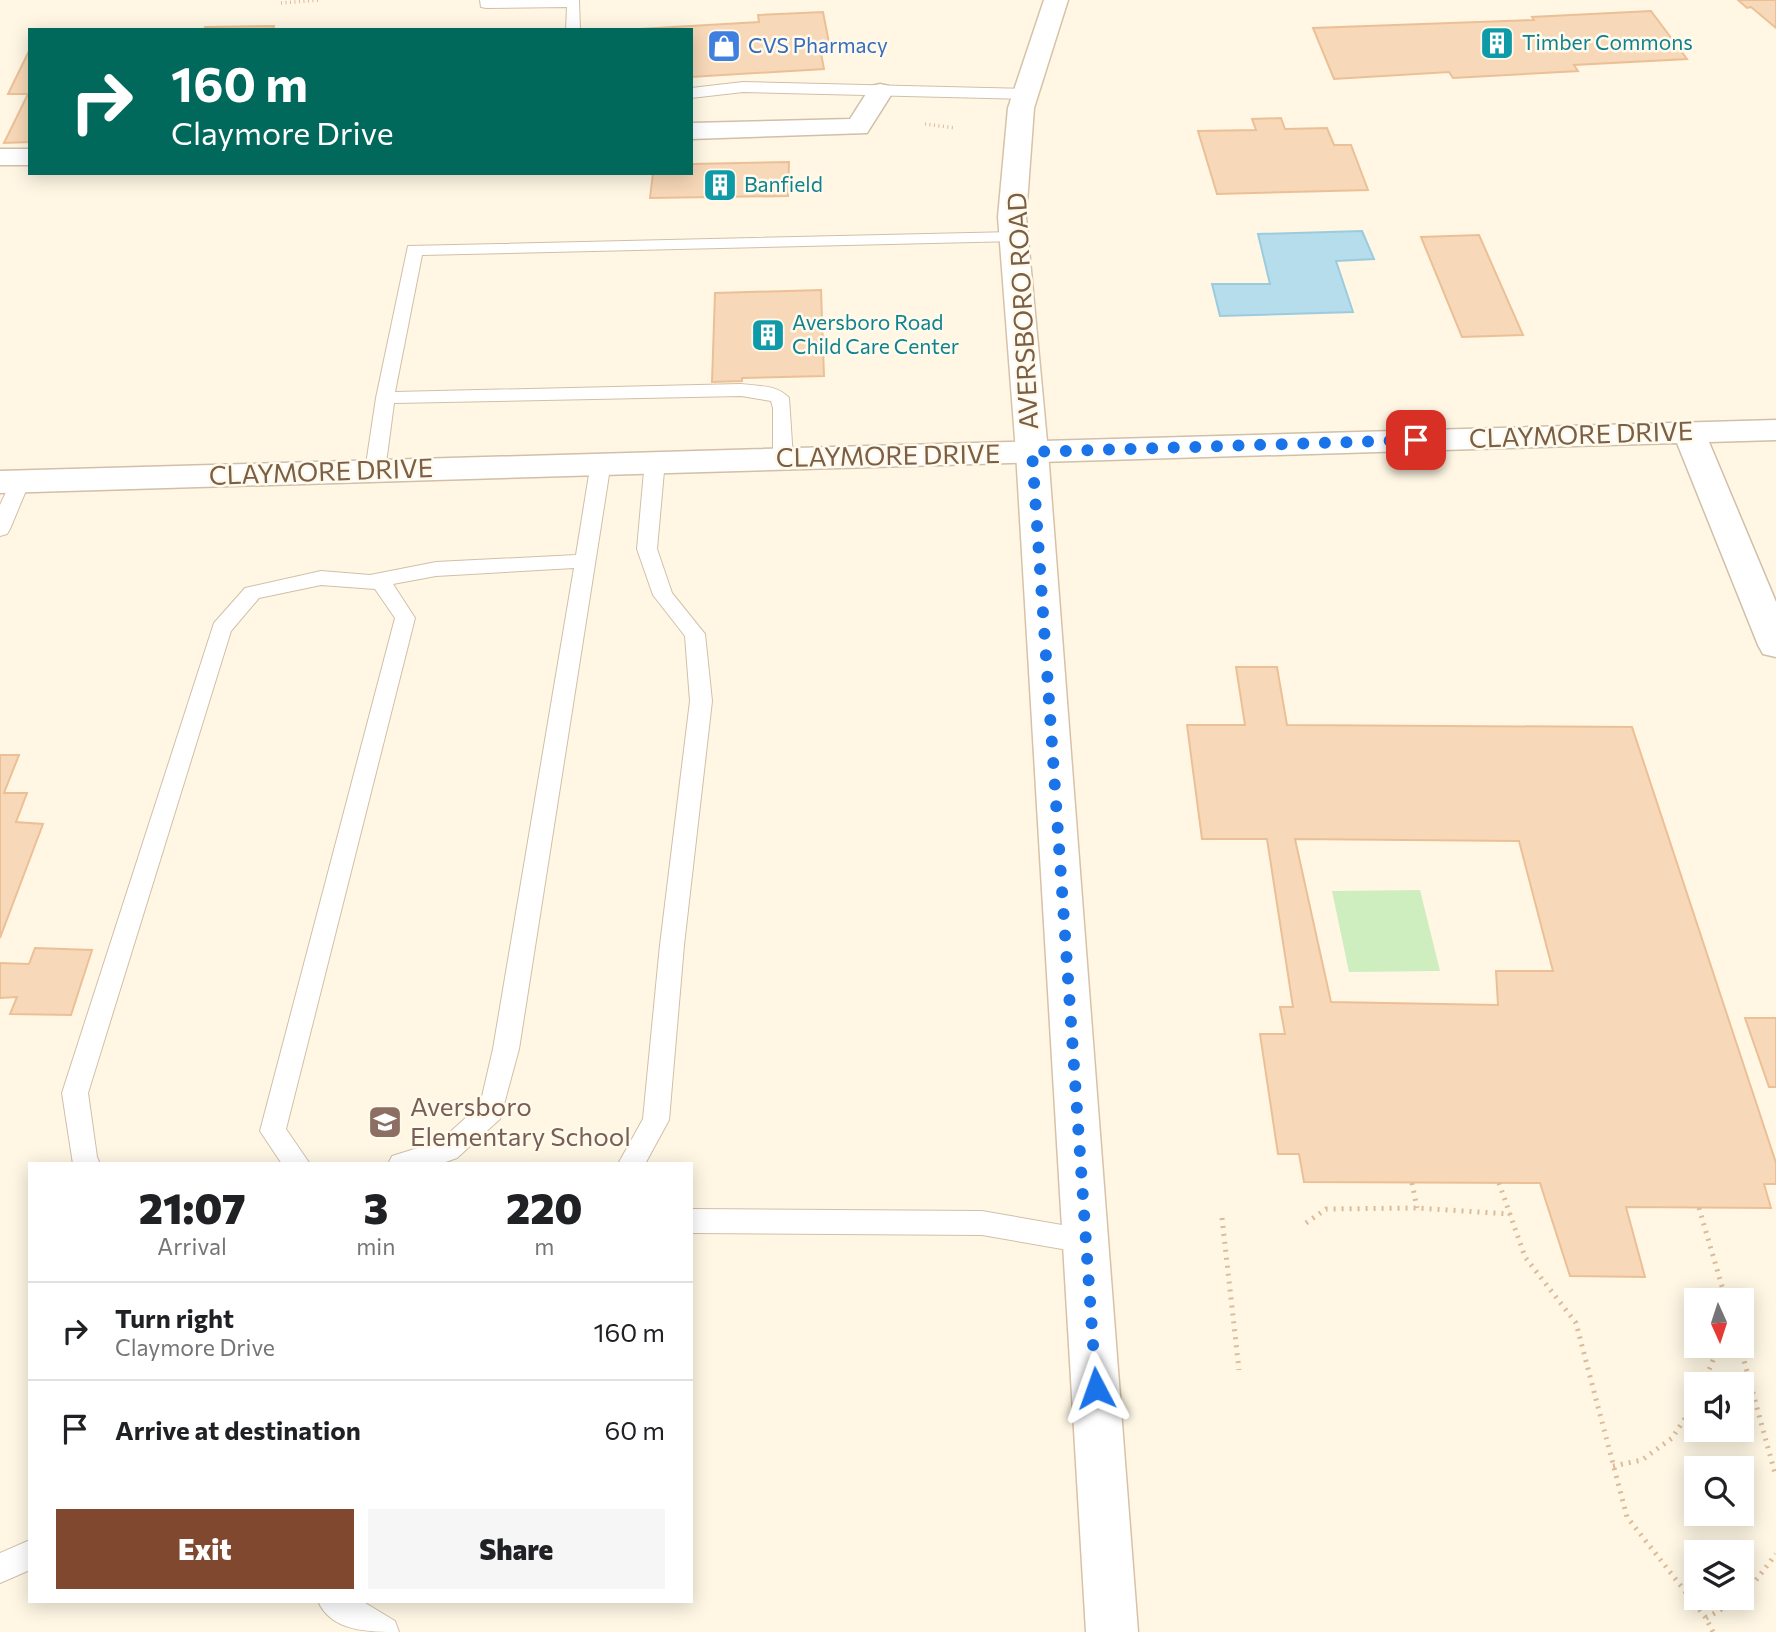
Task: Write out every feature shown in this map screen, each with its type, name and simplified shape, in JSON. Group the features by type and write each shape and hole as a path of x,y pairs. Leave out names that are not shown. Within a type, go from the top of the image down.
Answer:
{"street":[{"name":"AVERSBORO ROAD","path":"1056,0 1021,108 1012,217 1032,452 1112,1632"},
{"path":"693,131 858,127 880,92"},
{"path":"0,157 28,157"},
{"name":"CLAYMORE DRIVE","path":"10,482 655,460 1032,452 1776,429"},
{"path":"1689,432 1776,645"}],"lane":[{"path":"487,0 486,4 574,3 573,28"},
{"path":"693,93 743,87 1026,94"},
{"path":"375,471 385,398 414,250 1014,237"},
{"path":"385,398 741,390 765,392 779,398 782,408 783,458"},
{"path":"632,1162 656,1120 672,944 701,701 695,634 663,595 647,549 655,460"},
{"path":"408,1162 448,1150 491,1111 506,1049 601,462"},
{"path":"0,529 10,482"},
{"path":"370,582 436,569 585,561"},
{"path":"86,1162 75,1093 221,628 252,593 321,578 381,583 405,618 273,1131 296,1162"},
{"path":"693,1222 982,1223 1086,1241"},
{"path":"0,1568 28,1556"},
{"path":"336,1603 384,1632"}],"path":[{"path":"281,3 320,0"},
{"path":"1412,1183 1417,1208"},
{"path":"1499,1183 1525,1256 1576,1323 1627,1517 1706,1618 1713,1632"},
{"path":"1306,1223 1326,1209 1417,1208 1510,1214"},
{"path":"1699,1208 1722,1288"},
{"path":"1222,1218 1240,1370"},
{"path":"1743,1358 1776,1477"},
{"path":"1614,1465 1642,1460 1672,1438 1684,1420"},
{"path":"1706,1618 1743,1597 1776,1554"}],"green space":[{"path":"1420,890 1440,971 1349,972 1332,891"}],"water":[{"path":"1362,231 1374,259 1336,261 1353,312 1220,316 1212,284 1270,284 1258,234"}],"building":[{"name":"Timber Commons","path":"1738,0 1776,0 1776,28 1751,7 1747,8"},
{"name":"Timber Commons","path":"1651,11 1687,59 1574,65 1578,71 1453,78 1449,72 1334,79 1313,28 1534,20 1532,17"},
{"path":"823,12 830,48 820,48 824,69 693,77 693,28 656,28 759,22 758,15"},
{"path":"274,26 274,28 205,27"},
{"path":"28,53 28,94 8,94"},
{"path":"28,94 28,142 4,143"},
{"path":"1281,118 1285,129 1327,128 1334,145 1351,145 1368,190 1217,194 1198,131 1256,130 1252,119"},
{"name":"Banfield","path":"789,162 788,196 650,198 653,175 693,175 693,164"},
{"path":"1479,235 1523,335 1462,337 1421,237"},
{"name":"Aversboro Road Child Care Center","path":"821,290 824,376 742,378 742,381 712,382 715,293"},
{"path":"1236,667 1277,667 1287,725 1632,727 1776,1163 1776,1184 1764,1184 1771,1208 1626,1207 1645,1277 1570,1276 1540,1183 1304,1182 1299,1154 1278,1154 1260,1034 1285,1034 1280,1007 1293,1007 1267,839 1202,839 1187,725 1245,725","holes":["1295,839 1519,841 1553,971 1496,971 1498,1005 1331,1002"]},
{"path":"0,755 19,755 4,793 27,793 16,822 43,824 0,938"},
{"path":"35,948 92,950 71,1015 10,1014 17,997 0,998 0,963 29,964"},
{"path":"1745,1018 1776,1018 1776,1087 1769,1087"}],"place":[{"name":"Timber Commons","path":"1497,43"},
{"name":"CVS Pharmacy","path":"724,46"},
{"name":"Banfield","path":"720,185"},
{"name":"Aversboro Road Child Care Center","path":"768,335"},
{"name":"Aversboro Elementary School","path":"385,1122"}],"route":[{"path":"1096,1388 1032,452 1416,440"}]}
